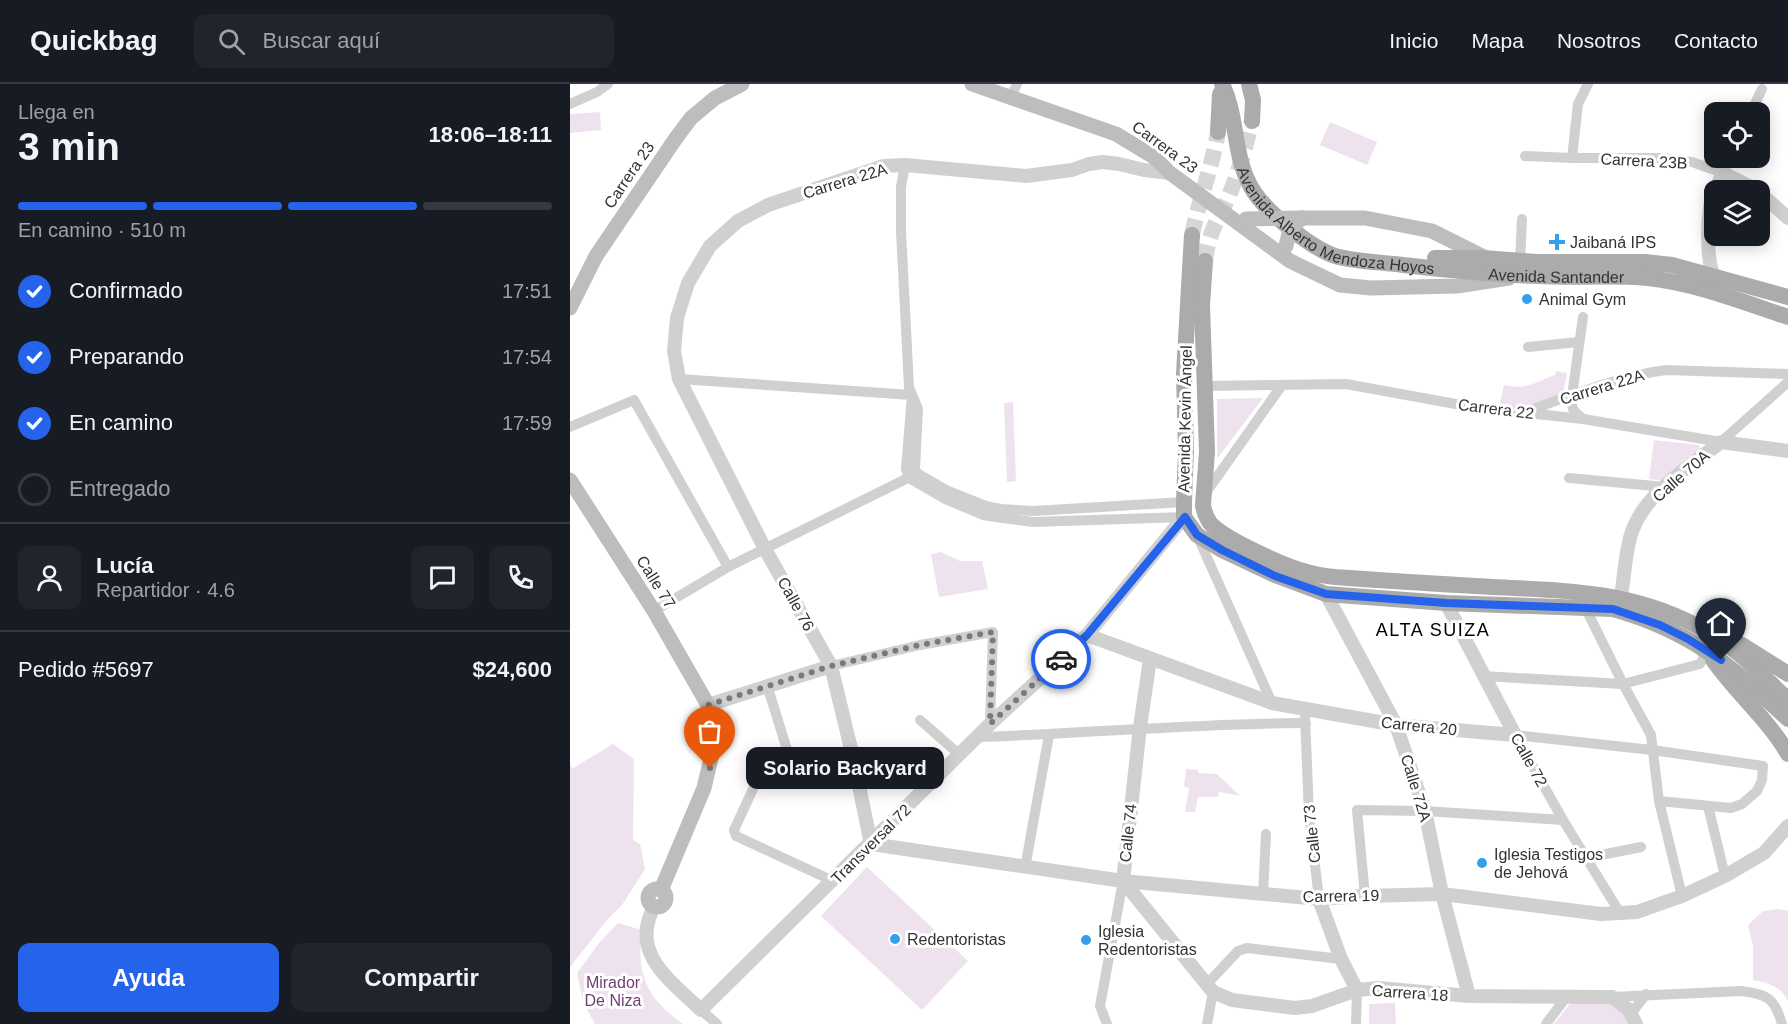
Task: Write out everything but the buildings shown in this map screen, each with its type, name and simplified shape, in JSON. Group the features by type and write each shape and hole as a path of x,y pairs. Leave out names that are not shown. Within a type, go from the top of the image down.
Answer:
{"main road":[{"name":"Carrera 23","path":"570,308 596,256 681,132 692,118 715,98 742,84"},
{"name":"Carrera 23","path":"972,84 1014,90 1116,134 1154,157 1170,173 1288,253"},
{"path":"1218,132 1221,84"},
{"name":"Avenida Alberto Mendoza Hoyos","path":"1221,84 1231,111 1244,173 1255,193 1268,209 1308,242 1334,255 1350,259 1446,270 1520,268"},
{"name":"Avenida Alberto Mendoza Hoyos","path":"1232,84 1252,169 1263,190 1276,206 1319,238 1338,247 1352,249 1446,259 1486,258"},
{"path":"1249,84 1253,100 1252,121"},
{"name":"Carrera 23","path":"1230,215 1246,219 1307,218"},
{"path":"1288,253 1290,229 1307,218"},
{"name":"Avenida Santander","path":"1307,218 1365,218 1432,231 1486,258 1520,268 1645,262 1672,265 1788,297"},
{"name":"Avenida Kevin Ángel","path":"1192,235 1184,374 1186,451 1184,510 1197,535 1275,576 1326,594 1446,603 1613,609 1633,615 1679,634 1734,669 1788,719"},
{"name":"Avenida Santander","path":"1288,253 1327,280 1356,288 1457,286 1488,282 1520,268"},
{"name":"Avenida Kevin Ángel","path":"1205,261 1202,305 1208,452 1203,496 1204,514 1214,527 1280,562 1307,572 1335,578 1570,591 1621,597 1667,612 1712,634 1788,699"},
{"name":"Avenida Santander","path":"1709,277 1788,317"},
{"path":"1184,418 1195,414 1207,421"},
{"path":"1186,451 1197,457 1208,452"},
{"name":"Calle 77","path":"570,480 654,610 708,705"},
{"path":"1712,634 1742,645 1788,674"},
{"path":"1707,651 1727,680 1769,725 1788,754"},
{"path":"654,907 648,901 648,895 652,890 661,890 704,788 710,768 714,726 708,705"}],"street":[{"path":"570,104 597,92 608,84"},
{"path":"1572,158 1578,104 1588,84"},
{"path":"1756,102 1762,89"},
{"name":"Carrera 23B","path":"1525,156 1663,158 1692,162 1736,180"},
{"name":"Carrera 22A","path":"679,379 674,351 677,318 688,283 710,246 738,221 768,205 884,166 905,165 1026,176 1072,170 1103,162 1170,173"},
{"path":"905,165 901,187 900,231 909,387 912,395 906,469 913,476 986,506 1033,512 1184,510"},
{"path":"1720,180 1725,168"},
{"name":"Carrera 23B","path":"1770,202 1788,218"},
{"path":"1520,268 1522,219"},
{"path":"1708,246 1709,277"},
{"path":"1583,317 1571,395 1574,411 1583,419"},
{"path":"1528,347 1579,342"},
{"name":"Carrera 22A","path":"1525,412 1571,395 1646,373 1666,370 1788,374"},
{"path":"679,379 912,395"},
{"name":"Calle 76","path":"679,379 765,549 831,666 871,844"},
{"name":"Calle 70A","path":"1621,597 1630,538 1636,521 1646,506 1788,382"},
{"name":"Carrera 22","path":"1204,386 1346,384 1472,407 1583,419 1788,451"},
{"path":"1203,496 1282,385"},
{"path":"570,427 633,400 728,567"},
{"path":"654,610 728,567 913,476"},
{"path":"1569,478 1665,488"},
{"name":"Transversal 72","path":"701,1010 990,724 1087,635 1184,510"},
{"path":"1197,535 1272,703"},
{"name":"Calle 72A","path":"1326,594 1396,724 1425,811 1442,894 1469,996"},
{"name":"Calle 72","path":"1446,603 1482,676 1515,735 1563,820 1620,913"},
{"path":"1586,609 1651,735 1659,801 1682,896"},
{"path":"708,705 831,666 920,645 993,632 990,724"},
{"name":"Carrera 20","path":"1087,635 1305,716 1515,735 1652,750 1763,766 1762,780 1757,791 1742,804 1731,808"},
{"path":"1482,676 1623,684 1700,664 1707,651"},
{"name":"Calle 74","path":"1107,1024 1100,1006 1123,881 1150,658"},
{"path":"767,686 793,769"},
{"path":"977,737 1050,735 1305,716"},
{"name":"Calle 73","path":"1305,716 1309,814 1319,899 1341,959 1357,990 1356,1024"},
{"path":"920,720 960,755"},
{"path":"1025,868 1050,735"},
{"path":"833,881 736,836 734,830 757,777 763,773 853,756"},
{"path":"1659,801 1731,808"},
{"path":"1708,806 1725,876"},
{"path":"1716,834 1722,818 1731,808"},
{"path":"1365,896 1357,810 1425,811 1563,820"},
{"name":"Carrera 19","path":"871,844 1123,881 1319,899 1442,894 1601,914 1637,912 1682,896 1725,876 1764,853 1788,827"},
{"path":"1263,894 1266,834"},
{"path":"1586,858 1641,847"},
{"path":"1123,881 1210,988"},
{"path":"654,907 647,927 651,958 659,970 717,1024"},
{"path":"1207,1024 1210,988 1238,951 1247,948 1341,959"},
{"name":"Carrera 18","path":"1210,988 1232,1000 1295,1008 1312,1006 1357,990 1378,988 1469,996 1612,997 1741,991 1761,994 1771,1000 1777,1008 1782,1024"},
{"path":"1612,997 1634,1019 1646,994"},
{"path":"1546,1024 1567,996"}],"green space":[{"path":"600,112 601,130 570,133 570,114"},
{"path":"1330,122 1377,142 1367,165 1320,145"},
{"path":"1556,371 1567,373 1563,395 1518,410 1499,407 1504,385 1520,387 1531,385 1555,375"},
{"path":"1263,398 1217,459 1217,399"},
{"path":"1013,402 1016,481 1007,482 1004,403"},
{"path":"1654,440 1699,445 1701,450 1666,481 1649,479"},
{"path":"941,552 960,561 982,561 988,589 939,597 931,554"},
{"path":"613,744 634,759 633,840 640,844 645,869 622,905 607,920 570,967 570,765 573,768"},
{"path":"1186,769 1198,770 1198,773 1217,774 1240,796 1219,792 1218,797 1198,797 1195,812 1185,812 1189,788 1184,787"},
{"name":"Redentoristas","path":"867,867 968,961 922,1010 821,916"},
{"path":"1779,909 1788,911 1788,1001 1778,989 1753,980 1753,947 1748,925 1763,911"},
{"name":"Mirador De Niza","path":"618,923 642,930 641,960 646,984 660,1005 683,1024 595,1024 583,1002 577,973 599,943"},
{"path":"1589,1000 1619,1009 1630,1024 1554,1024 1570,1004"},
{"path":"1395,1003 1396,1024 1369,1024 1369,1004"}],"tunnel":[{"path":"1205,261 1212,231 1238,171 1252,121"},
{"path":"1192,235 1218,132"}],"way so far":[{"path":"710,768 714,726 708,705 831,666 920,645 993,632 990,724 1061,659"}],"place":[{"name":"Jaibaná IPS","path":"1557,242"},
{"name":"Animal Gym","path":"1527,299"},
{"name":"Solario Backyard","path":"710,768"},
{"name":"Iglesia Testigos de Jehová","path":"1482,863"},
{"name":"Redentoristas","path":"895,939"},
{"name":"Iglesia Redentoristas","path":"1086,940"}],"district":[{"name":"ALTA SUIZA","path":"1433,630"}],"route":[{"path":"1061,659 1087,635 1185,517 1197,535 1222,550 1275,576 1326,594 1446,603 1613,609 1660,625 1721,660"}]}
